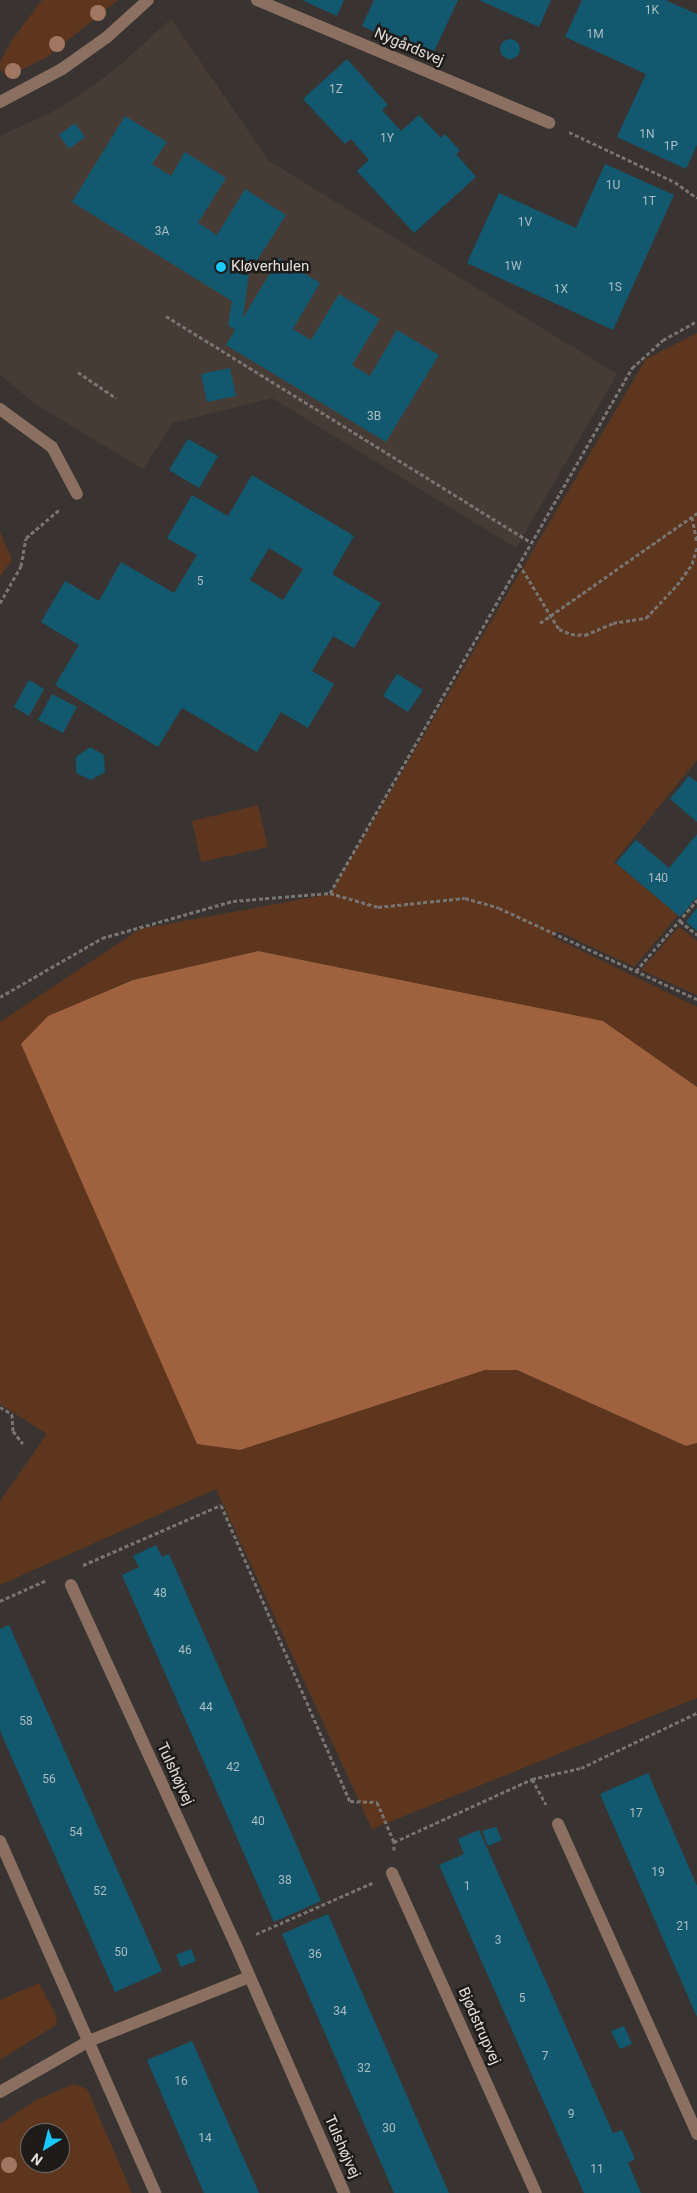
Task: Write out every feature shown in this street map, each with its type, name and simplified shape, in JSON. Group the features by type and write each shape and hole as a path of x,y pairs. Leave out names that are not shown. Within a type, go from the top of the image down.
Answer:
{"street":[{"path":"0,102 62,69 107,37 148,0"},
{"name":"Nygårdsvej","path":"257,0 281,5 549,123"},
{"path":"0,409 52,447 77,494"},
{"name":"Tulshøjvej","path":"71,1585 235,1943 344,2193"},
{"path":"558,1824 697,2134"},
{"path":"0,1841 155,2193"},
{"name":"Bjødstrupvej","path":"392,1873 536,2193"},
{"path":"0,2092 89,2042 249,1977"}],"path":[{"path":"549,123 675,182 697,198"},
{"path":"166,316 531,542"},
{"path":"330,893 632,368 663,340 697,321"},
{"path":"78,372 116,398"},
{"path":"0,603 21,566 26,538 77,494"},
{"path":"540,622 697,513"},
{"path":"692,517 697,543"},
{"path":"519,564 559,628 571,634 585,635 613,624 646,618 677,585 692,564 697,548"},
{"path":"0,997 102,938 233,901 330,893 378,907 465,898 499,908 697,1000"},
{"path":"636,971 697,900"},
{"path":"680,921 697,935"},
{"path":"0,1407 12,1414 13,1431 23,1444"},
{"path":"75,1568 221,1505 350,1801 377,1802 394,1842 392,1873"},
{"path":"0,1601 49,1579"},
{"path":"394,1842 532,1778 581,1768 695,1713 697,1719"},
{"path":"532,1778 558,1824"},
{"path":"235,1943 358,1890"}],"shaded area":[{"path":"42,0 118,0 47,57 7,77 0,69 0,62 12,40"},
{"name":"Kløverhulen","path":"171,19 269,161 617,374 516,548 272,398 173,423 143,469 37,405 0,375 0,136 56,110 87,90 117,68"},
{"path":"697,333 697,760 614,862 678,915 634,967 558,931 553,937 697,1007 697,1087 603,1021 258,951 133,980 48,1016 116,1257 197,1444 240,1450 485,1370 517,1370 686,1446 697,1443 697,1698 372,1829 216,1489 0,1585 0,1501 47,1434 0,1404 0,1022 140,929 330,894 646,359"},
{"path":"0,532 12,560 0,576"},
{"path":"258,805 268,847 201,862 192,821"},
{"path":"679,927 697,941 697,995 641,970"},
{"path":"258,951 603,1021 697,1087 697,1443 686,1446 517,1370 485,1370 240,1450 197,1444 21,1044 48,1016 133,980"},
{"path":"39,1983 57,2017 56,2025 0,2060 0,2000"},
{"path":"74,2084 87,2089 132,2193 0,2193 0,2124 36,2100"}],"building":[{"path":"302,0 344,0 337,16"},
{"path":"374,0 458,0 431,58 362,26"},
{"path":"479,0 551,0 539,27"},
{"path":"582,0 665,0 697,14 697,145 686,169 617,137 646,74 565,37"},
{"path":"510,39 517,42 520,49 517,56 510,59 503,56 500,49 503,42"},
{"path":"347,59 388,105 382,110 401,131 419,115 441,138 445,134 460,151 456,154 476,177 414,233 357,171 369,160 351,139 345,144 303,99"},
{"path":"125,116 167,142 152,164 171,176 185,152 226,178 198,223 217,235 245,189 286,215 249,273 243,318 279,258 320,283 293,329 311,340 339,294 380,319 352,365 370,376 397,330 439,355 386,442 226,345 235,330 228,325 232,301 72,202"},
{"path":"75,123 85,137 69,149 59,135"},
{"path":"605,164 674,195 613,330 467,263 499,193 576,228"},
{"path":"230,368 236,396 207,402 201,374"},
{"path":"188,439 218,456 199,488 169,470"},
{"path":"252,475 354,536 332,574 381,603 354,648 333,636 312,671 334,684 308,728 281,712 257,752 182,708 158,747 55,685 79,645 41,622 65,581 99,601 121,562 174,593 197,555 167,538 192,495 228,516","holes":["269,548 303,569 283,600 250,580"]},
{"path":"397,674 423,690 408,712 383,696"},
{"path":"29,680 44,689 29,716 14,707"},
{"path":"52,694 77,707 63,733 38,720"},
{"path":"90,747 104,755 105,772 91,780 76,773 76,757"},
{"path":"689,776 697,782 697,822 670,799"},
{"path":"697,834 697,897 680,917 616,863 636,840 669,868"},
{"path":"697,908 697,931 686,922"},
{"path":"156,1545 162,1557 169,1554 321,1901 274,1922 122,1575 139,1567 133,1556"},
{"path":"9,1625 162,1971 115,1992 0,1731 0,1629"},
{"path":"648,1773 697,1886 697,2017 600,1794"},
{"path":"496,1827 502,1840 488,1846 482,1831"},
{"path":"479,1830 613,2133 622,2130 635,2159 628,2163 641,2193 584,2193 439,1865 464,1854 458,1839"},
{"path":"328,1914 449,2193 394,2193 282,1934"},
{"path":"191,1949 196,1961 181,1967 176,1955"},
{"path":"624,2026 632,2044 620,2049 611,2031"},
{"path":"192,2041 259,2193 204,2193 147,2060"}],"place":[{"name":"Kløverhulen","path":"221,267"}]}
